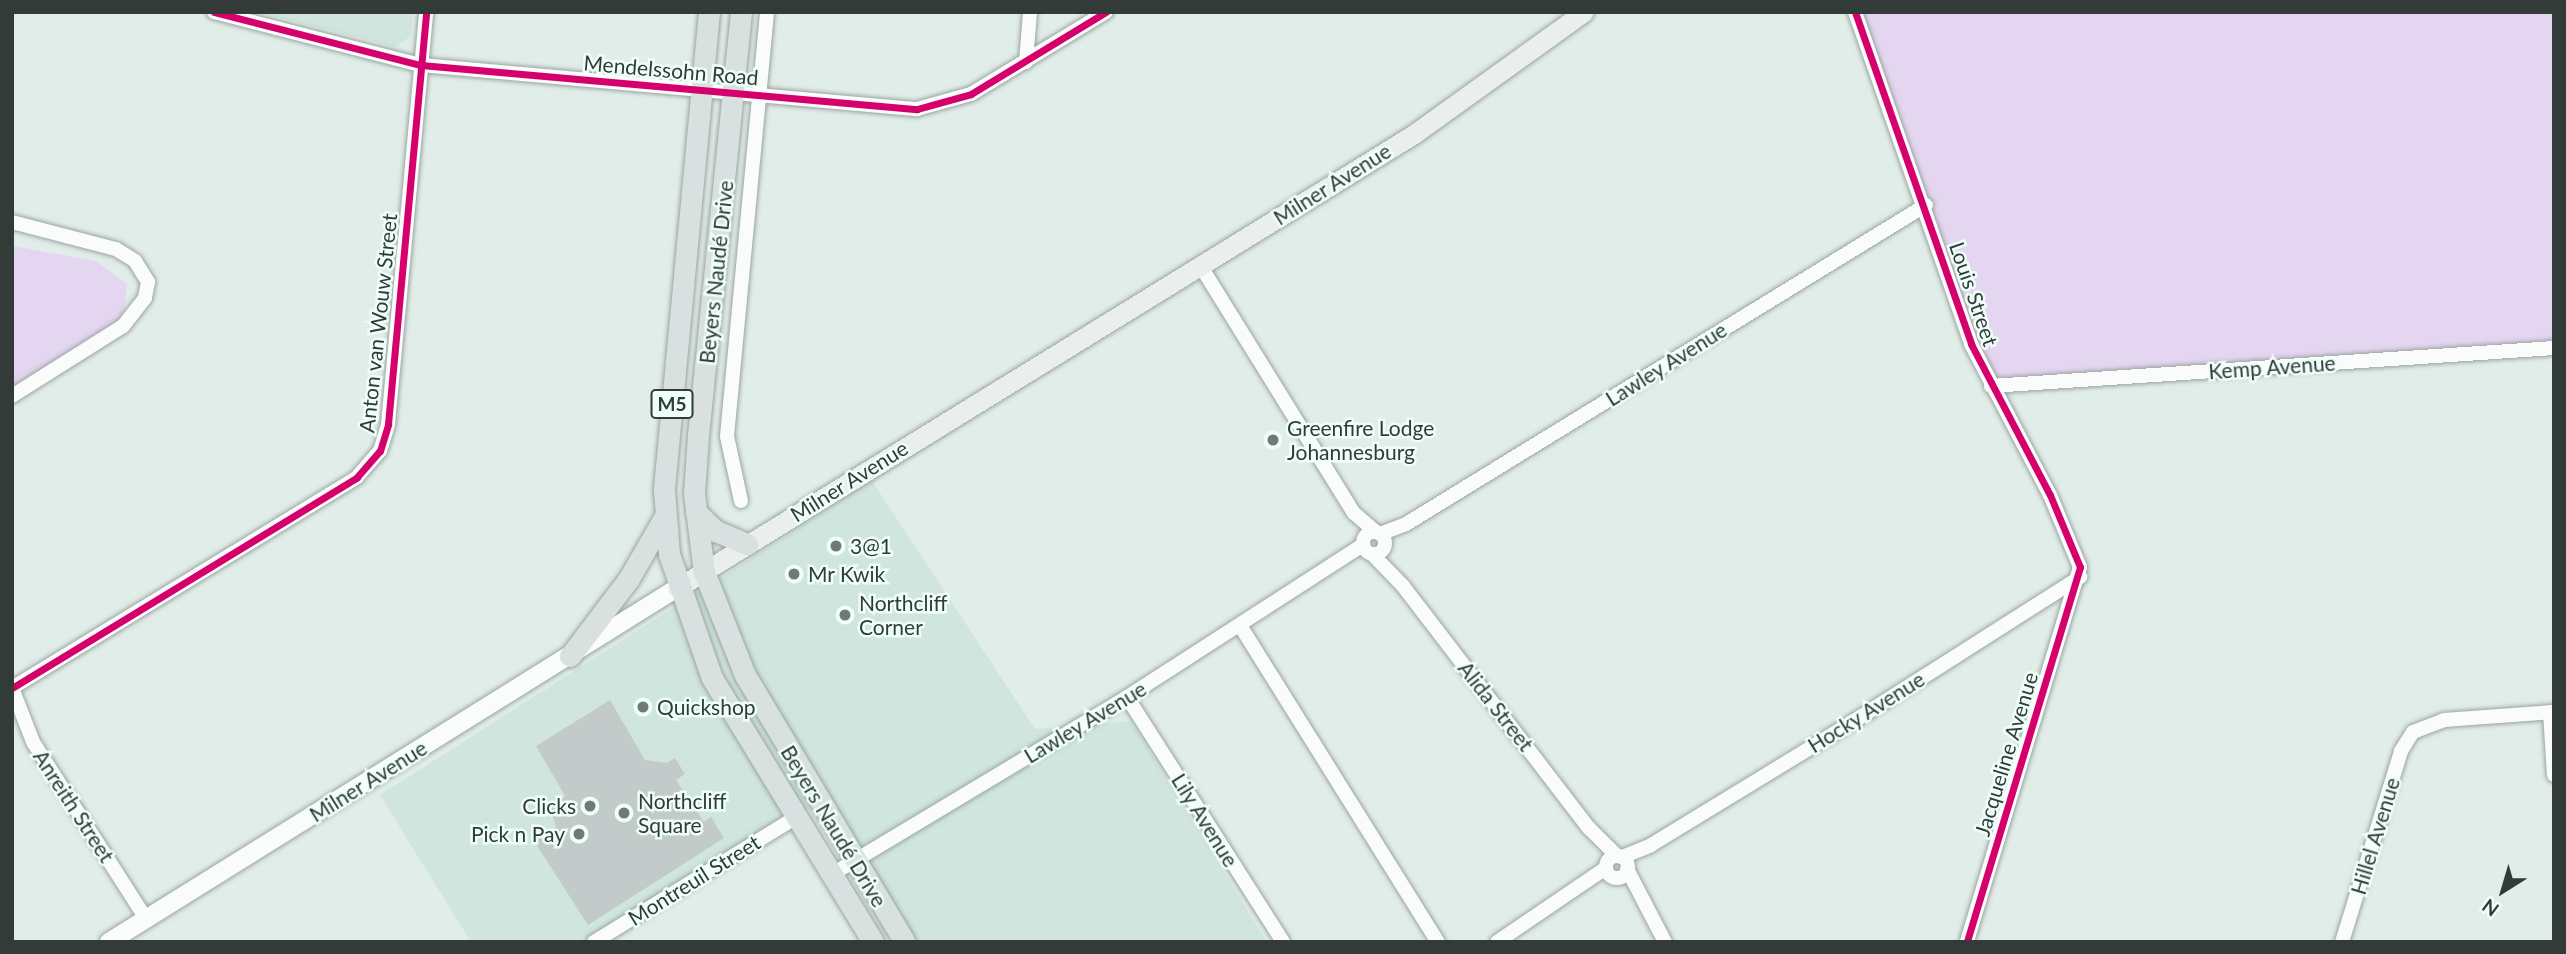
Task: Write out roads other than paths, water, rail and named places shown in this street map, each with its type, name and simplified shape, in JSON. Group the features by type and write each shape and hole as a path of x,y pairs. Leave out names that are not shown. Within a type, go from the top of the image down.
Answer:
{"main road":[{"name":"Beyers Naudé Drive","path":"709,12 665,516 677,588 712,678 873,942"},
{"name":"Beyers Naudé Drive","path":"741,12 735,95 698,436 696,512 704,572 745,675 905,942"},
{"name":"Milner Avenue","path":"677,588 1414,134 1584,12"},
{"path":"696,512 716,531 747,544"},
{"path":"570,656 628,580 665,516"}],"street":[{"name":"Mendelssohn Road","path":"214,12 421,65 735,95 917,109 963,97 1026,62 1106,12"},
{"name":"Anton van Wouw Street","path":"12,688 358,477 375,459 388,424 426,12"},
{"name":"Beyers Naudé Drive","path":"741,501 727,436 767,12"},
{"path":"1026,62 1030,12"},
{"name":"Louis Street","path":"1855,12 1926,205 1961,319 1991,386 2074,545 2080,577"},
{"name":"Lawley Avenue","path":"831,875 1128,697 1926,205"},
{"path":"12,222 116,250 135,261 148,282 145,298 123,326 12,396"},
{"name":"Alida Street","path":"1199,265 1354,513 1403,586 1617,866 1665,942"},
{"name":"Kemp Avenue","path":"1991,386 2554,348"},
{"name":"Hocky Avenue","path":"1497,942 2080,577"},
{"name":"Jacqueline Avenue","path":"1967,942 2080,577"},
{"name":"Milner Avenue","path":"109,942 677,588"},
{"path":"1241,626 1438,942"},
{"name":"Anreith Street","path":"12,688 33,742 146,919"},
{"name":"Lily Avenue","path":"1128,697 1283,942"},
{"path":"2552,712 2554,775"},
{"name":"Hillel Avenue","path":"2342,942 2398,760 2413,732 2444,720 2552,712"},
{"name":"Montreuil Street","path":"594,942 795,818"}],"place":[{"name":"Greenfire Lodge Johannesburg","path":"1273,440"},
{"name":"3@1","path":"836,546"},
{"name":"Mr Kwik","path":"794,574"},
{"name":"Northcliff Corner","path":"845,615"},
{"name":"Quickshop","path":"643,707"},
{"name":"Clicks","path":"590,806"},
{"name":"Northcliff Square","path":"624,813"},
{"name":"Pick n Pay","path":"579,834"}]}
